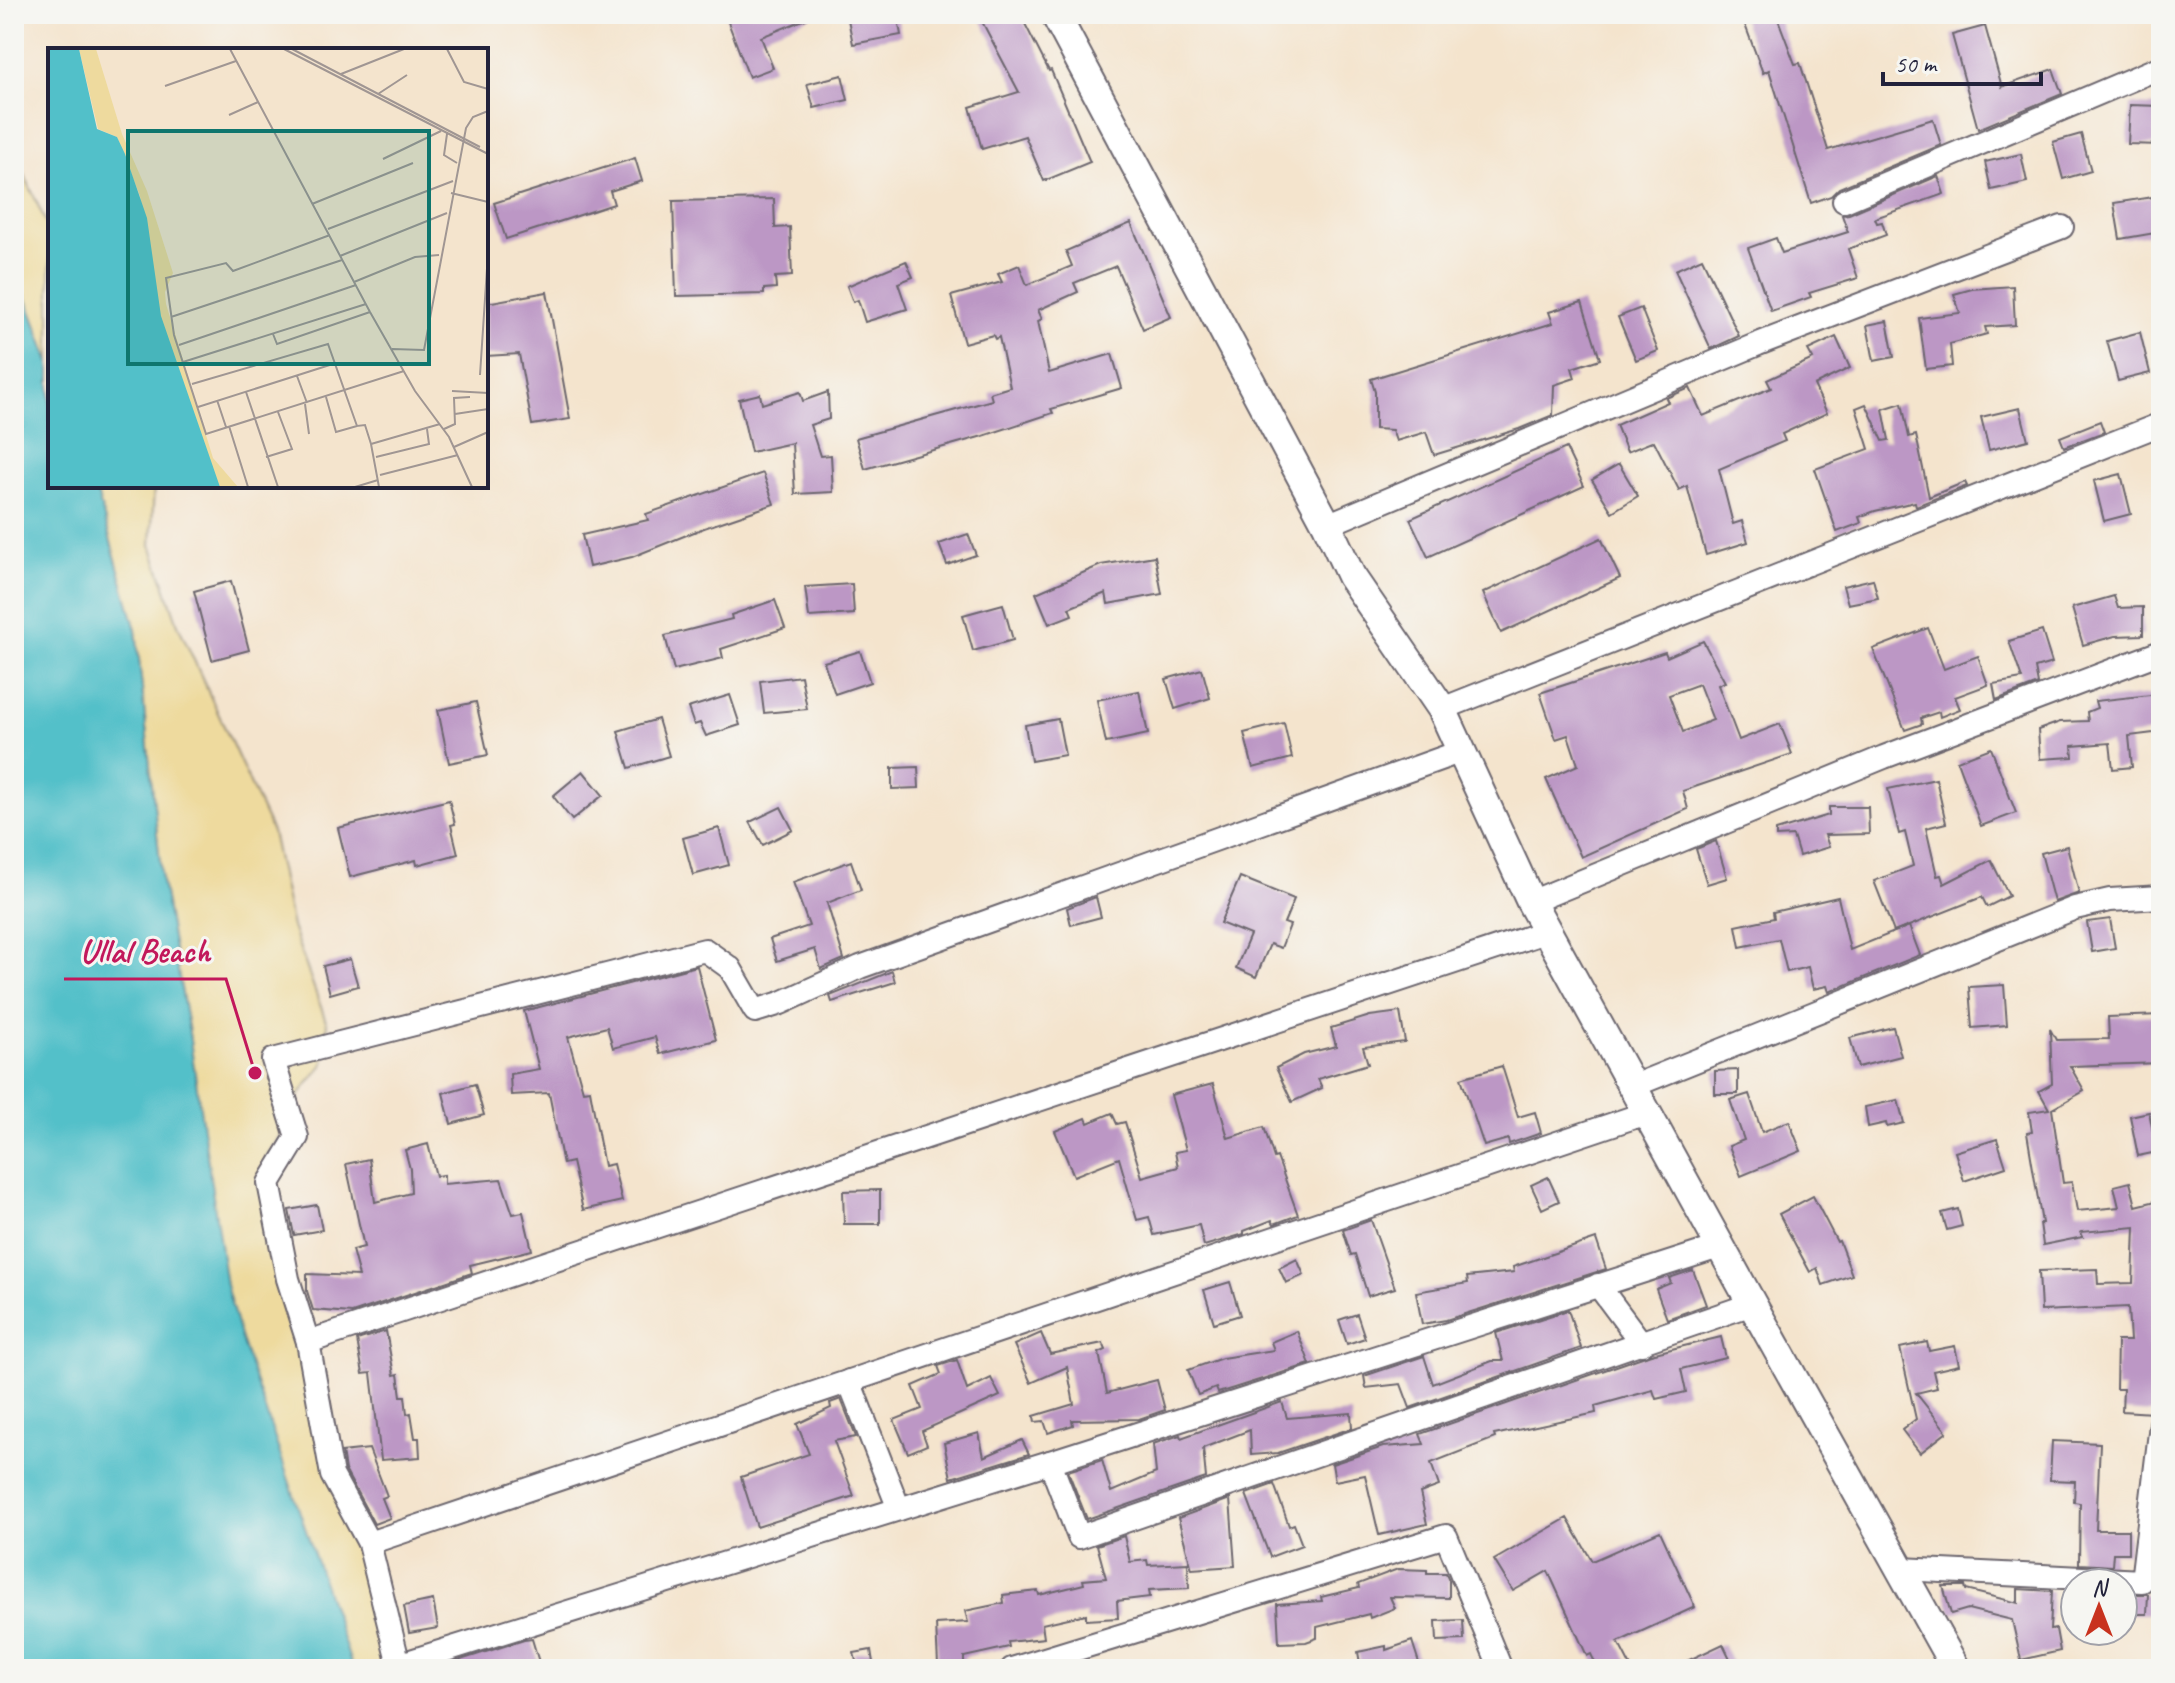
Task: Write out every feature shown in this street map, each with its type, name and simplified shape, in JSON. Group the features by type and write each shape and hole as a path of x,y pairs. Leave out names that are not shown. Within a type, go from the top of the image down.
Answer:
{"street":[{"path":"1055,14 1327,525 1351,576 1442,709 1531,902 1956,1669"},
{"path":"1844,201 2161,67"},
{"path":"1327,525 1758,344 2062,227"},
{"path":"1442,709 2161,424"},
{"path":"1531,902 1884,757 2161,652"},
{"path":"1462,751 860,967 781,1003 755,1011 730,968 705,950 273,1060 297,1137 269,1183 288,1279 308,1342 332,1475 369,1543 399,1667 1722,1246"},
{"path":"1633,1086 2075,908 2110,900 2161,897"},
{"path":"308,1342 1548,931"},
{"path":"369,1543 1647,1111"},
{"path":"1598,1285 1642,1344"},
{"path":"1050,1462 1079,1537 1752,1304"},
{"path":"849,1381 899,1509"},
{"path":"1901,1569 2142,1581 2161,1424"},
{"path":"1012,1669 1446,1536 1501,1669"}],"sand":[{"path":"14,151 48,228 48,357 14,265"},
{"path":"96,488 154,488 151,545 178,625 272,832 292,927 327,1024 324,1063 285,1113 280,1136 266,1157 277,1250 316,1425 397,1669 337,1669 236,1399 189,1033 162,882 136,630"}],"water":[{"path":"14,265 48,357 48,488 96,488 136,630 162,882 189,1033 226,1285 240,1336 353,1669 14,1669"}],"building":[{"path":"725,14 816,15 761,37 773,68 749,77"},
{"path":"847,14 897,14 901,35 853,44"},
{"path":"978,14 1020,14 1051,70 1090,162 1044,181 1025,136 982,149 970,107 1019,92"},
{"path":"1741,14 1776,14 1795,64 1800,63 1828,150 1933,119 1941,145 1811,203 1769,70 1763,73"},
{"path":"1985,26 2002,87 2053,69 2062,94 1978,129 1952,35"},
{"path":"842,75 848,100 814,108 807,84"},
{"path":"2130,105 2161,106 2161,145 2128,144"},
{"path":"2081,134 2091,171 2063,179 2053,142"},
{"path":"2021,154 2027,182 1991,190 1985,162"},
{"path":"635,158 642,181 610,191 614,204 506,239 494,203"},
{"path":"1938,176 1944,194 1875,218 1877,223 1882,222 1886,235 1848,249 1858,278 1809,293 1811,297 1771,311 1748,248 1776,238 1782,253 1848,232 1842,215"},
{"path":"2159,196 2161,232 2120,239 2114,203"},
{"path":"774,199 775,228 790,227 792,276 775,277 776,288 764,289 764,294 676,296 673,201"},
{"path":"1131,223 1171,317 1143,329 1116,266 1074,283 1078,292 1038,310 1049,373 1112,354 1122,388 1051,409 1053,413 983,436 865,469 856,438 992,400 990,393 1010,387 999,337 995,339 993,335 964,343 951,296 1002,282 998,274 1019,265 1027,285 1072,266 1066,251"},
{"path":"1702,258 1739,336 1711,349 1675,270"},
{"path":"906,261 913,277 898,283 907,309 865,322 858,300 853,302 847,286"},
{"path":"2013,286 2015,325 1985,327 1987,334 1950,344 1952,366 1926,369 1919,318 1960,313 1954,294 1972,289"},
{"path":"547,292 570,419 532,425 519,354 488,356 488,303"},
{"path":"1582,302 1600,359 1572,368 1575,378 1554,385 1553,415 1519,429 1434,455 1426,432 1396,441 1392,430 1375,429 1375,392 1371,379 1553,323 1549,312"},
{"path":"1641,308 1658,351 1636,360 1618,317"},
{"path":"1887,321 1894,357 1874,361 1867,325"},
{"path":"2140,332 2150,373 2118,381 2107,341"},
{"path":"1836,337 1850,368 1814,385 1827,413 1782,434 1785,441 1719,469 1733,524 1742,521 1748,542 1706,555 1687,486 1679,490 1654,441 1627,452 1616,425 1668,402 1666,398 1690,388 1703,416 1771,388 1767,380 1813,359 1808,350"},
{"path":"800,392 803,401 828,392 829,419 810,425 820,456 831,455 833,492 795,494 792,443 751,452 739,399 760,394 762,404"},
{"path":"1902,403 1909,437 1916,435 1929,497 1965,482 1967,486 1916,506 1915,502 1875,511 1859,517 1861,523 1837,532 1815,469 1869,449 1856,408 1866,404 1883,441 1889,440 1883,409"},
{"path":"2020,408 2028,440 1989,450 1981,417"},
{"path":"2100,421 2104,432 2064,447 2060,437"},
{"path":"1566,448 1584,486 1428,557 1410,519"},
{"path":"1619,464 1638,496 1612,512 1592,480"},
{"path":"763,473 774,504 632,557 589,567 582,535 648,520 646,514"},
{"path":"2121,474 2131,514 2104,521 2094,481"},
{"path":"968,534 976,555 947,565 939,544"},
{"path":"1601,538 1620,578 1501,633 1483,593"},
{"path":"1155,556 1162,594 1108,604 1106,593 1069,608 1072,615 1049,624 1036,593 1101,565"},
{"path":"1873,579 1878,598 1848,604 1843,586"},
{"path":"231,581 249,650 212,660 194,591"},
{"path":"852,584 854,614 809,617 805,587"},
{"path":"2114,596 2118,608 2143,607 2143,635 2115,636 2083,645 2072,608"},
{"path":"775,600 785,628 721,649 723,658 674,670 665,636 732,619 731,615"},
{"path":"1003,604 1013,640 973,651 963,615"},
{"path":"1928,628 1944,669 1978,656 1988,685 1955,697 1960,709 1940,717 1939,712 1921,718 1922,724 1905,730 1873,649"},
{"path":"2042,631 2052,663 2035,668 2038,684 1996,700 1993,684 2022,679 2009,641"},
{"path":"1703,641 1725,682 1718,685 1739,740 1780,724 1792,754 1683,791 1688,809 1581,857 1546,779 1578,765 1568,735 1556,739 1540,693 1665,652 1667,657","holes":["1699,684 1713,720 1683,732 1669,695"]},
{"path":"860,651 870,682 835,694 824,662"},
{"path":"1202,669 1210,698 1175,709 1166,679"},
{"path":"801,676 807,709 764,713 760,681"},
{"path":"1139,691 1148,734 1106,743 1097,700"},
{"path":"2159,694 2161,732 2129,736 2132,767 2113,769 2110,743 2072,746 2073,757 2040,759 2038,730 2060,722 2088,721 2087,712 2097,708 2095,701"},
{"path":"730,695 740,725 706,736 700,723 694,725 688,708"},
{"path":"476,702 488,755 449,763 438,710"},
{"path":"658,719 669,756 629,768 618,731"},
{"path":"1058,719 1065,755 1031,761 1025,725"},
{"path":"1284,723 1292,758 1253,768 1244,733"},
{"path":"1991,748 2016,813 1981,826 1957,761"},
{"path":"918,767 919,788 892,789 892,768"},
{"path":"583,771 603,795 572,820 553,796"},
{"path":"1936,779 1946,823 1926,828 1937,876 1941,875 1944,884 1991,860 2009,896 1987,907 1982,897 1894,932 1874,881 1913,866 1905,832 1899,834 1888,789"},
{"path":"449,800 458,854 417,865 416,860 350,877 338,828"},
{"path":"781,807 793,830 763,845 750,822"},
{"path":"1829,807 1868,807 1869,834 1825,835 1829,847 1799,856 1793,836 1776,837 1776,831 1829,815"},
{"path":"719,828 729,865 693,875 683,838"},
{"path":"1716,841 1727,878 1707,884 1696,849"},
{"path":"2067,846 2079,893 2054,902 2041,853"},
{"path":"851,861 861,890 827,903 844,959 821,969 815,949 777,961 770,939 809,926 793,882"},
{"path":"1240,877 1294,899 1284,923 1290,925 1281,948 1270,944 1256,977 1236,968 1250,935 1220,923"},
{"path":"1096,897 1101,917 1071,925 1067,908"},
{"path":"1838,897 1850,950 1909,926 1920,955 1829,992 1827,986 1813,989 1808,967 1787,972 1779,939 1740,947 1736,926 1774,918 1773,912"},
{"path":"2110,919 2115,948 2092,952 2087,922"},
{"path":"350,959 358,986 330,994 323,966"},
{"path":"697,966 716,1040 660,1054 655,1037 613,1048 607,1027 568,1037 583,1091 590,1090 604,1166 613,1164 622,1201 583,1210 572,1162 563,1164 549,1093 511,1095 510,1074 539,1069 524,1011"},
{"path":"892,971 895,982 832,1002 830,996"},
{"path":"2004,985 2007,1025 1972,1028 1969,987"},
{"path":"1400,1012 1405,1042 1363,1047 1368,1064 1318,1079 1322,1088 1292,1102 1276,1068 1304,1054 1336,1046 1331,1028 1370,1016"},
{"path":"2161,1015 2161,1063 2070,1066 2084,1091 2052,1109 2063,1183 2072,1182 2077,1211 2119,1207 2114,1186 2130,1182 2136,1206 2156,1201 2161,1222 2161,1313 2157,1313 2154,1393 2157,1393 2156,1411 2153,1413 2122,1411 2123,1389 2116,1389 2117,1341 2130,1341 2128,1307 2041,1311 2039,1271 2097,1269 2098,1284 2133,1283 2135,1227 2081,1232 2083,1237 2043,1245 2027,1133 2032,1132 2029,1112 2049,1109 2039,1091 2052,1084 2050,1029 2056,1040 2109,1039 2108,1017"},
{"path":"1893,1027 1901,1056 1858,1067 1850,1038"},
{"path":"1502,1066 1518,1117 1535,1112 1541,1133 1509,1144 1508,1139 1484,1146 1461,1078"},
{"path":"1738,1070 1738,1094 1715,1094 1715,1071"},
{"path":"475,1084 484,1115 451,1124 443,1093"},
{"path":"1213,1084 1228,1138 1264,1127 1298,1215 1274,1224 1272,1220 1244,1231 1244,1234 1204,1246 1199,1225 1154,1235 1149,1217 1137,1220 1119,1158 1074,1176 1055,1131 1086,1118 1088,1123 1112,1113 1117,1124 1125,1122 1142,1177 1178,1167 1175,1152 1186,1150 1171,1095"},
{"path":"1749,1094 1762,1132 1789,1121 1801,1151 1741,1176 1729,1146 1744,1140 1730,1100"},
{"path":"1898,1100 1904,1123 1868,1127 1865,1107"},
{"path":"2149,1112 2157,1152 2138,1156 2130,1116"},
{"path":"1997,1139 2006,1167 1964,1181 1955,1152"},
{"path":"428,1144 436,1176 444,1175 444,1184 501,1179 513,1214 523,1212 532,1250 470,1265 472,1273 352,1313 313,1310 307,1291 307,1274 359,1276 352,1250 364,1247 346,1164 369,1159 375,1202 411,1193 405,1150"},
{"path":"1548,1177 1559,1201 1542,1209 1531,1185"},
{"path":"880,1190 880,1224 844,1224 843,1191"},
{"path":"1813,1196 1839,1241 1852,1275 1823,1285 1817,1268 1810,1272 1779,1214"},
{"path":"317,1205 322,1230 294,1235 289,1210"},
{"path":"1958,1209 1962,1226 1947,1230 1942,1213"},
{"path":"1371,1220 1395,1288 1368,1296 1355,1254 1351,1255 1343,1230"},
{"path":"1596,1239 1606,1269 1446,1320 1422,1324 1416,1292 1468,1283 1467,1277 1514,1272 1513,1267"},
{"path":"1297,1259 1304,1275 1286,1283 1279,1268"},
{"path":"1693,1270 1706,1305 1667,1319 1656,1289 1671,1283 1669,1278"},
{"path":"1230,1282 1240,1315 1214,1323 1204,1290"},
{"path":"1568,1310 1581,1348 1410,1408 1401,1384 1366,1388 1364,1376 1424,1356 1433,1384 1492,1361 1503,1361 1496,1333"},
{"path":"1357,1314 1365,1338 1347,1344 1339,1320"},
{"path":"386,1331 394,1375 398,1374 401,1396 405,1396 407,1414 411,1413 415,1438 419,1438 420,1457 381,1460 371,1373 363,1374 357,1340"},
{"path":"1297,1331 1310,1364 1218,1393 1216,1388 1198,1395 1188,1370 1222,1358 1274,1350 1271,1342"},
{"path":"1041,1333 1050,1354 1103,1343 1106,1350 1099,1353 1107,1393 1157,1380 1165,1410 1139,1419 1072,1420 1073,1425 1048,1433 1044,1421 1035,1422 1034,1416 1074,1404 1067,1367 1031,1383 1014,1345"},
{"path":"1721,1337 1726,1358 1681,1369 1686,1392 1656,1399 1653,1390 1595,1406 1596,1413 1494,1435 1495,1438 1431,1463 1439,1486 1420,1493 1427,1524 1379,1535 1365,1475 1335,1481 1332,1464 1383,1447 1424,1444 1420,1434 1651,1354"},
{"path":"1927,1342 1929,1351 1955,1346 1959,1365 1933,1371 1937,1388 1916,1393 1947,1432 1920,1453 1902,1430 1916,1419 1900,1348"},
{"path":"957,1360 967,1390 991,1378 1000,1396 922,1431 927,1445 908,1453 894,1420 922,1409 913,1386 941,1374 938,1366"},
{"path":"841,1399 856,1437 834,1441 854,1496 757,1527 741,1477 809,1454 797,1424 831,1408 830,1403"},
{"path":"1282,1402 1287,1418 1351,1413 1352,1428 1278,1453 1251,1455 1250,1430 1203,1448 1206,1478 1087,1519 1068,1471 1102,1460 1111,1492 1156,1473 1153,1444 1180,1435 1181,1438"},
{"path":"979,1433 984,1457 1022,1440 1029,1454 951,1478 944,1443"},
{"path":"2052,1441 2100,1443 2096,1530 2128,1530 2128,1553 2113,1553 2112,1566 2079,1564 2080,1503 2074,1502 2075,1481 2050,1480"},
{"path":"369,1449 387,1496 382,1498 390,1518 374,1524 345,1470 342,1452"},
{"path":"1274,1484 1289,1526 1294,1524 1302,1545 1270,1557 1246,1494"},
{"path":"1230,1499 1235,1566 1192,1569 1178,1518"},
{"path":"1567,1518 1592,1561 1660,1531 1695,1607 1618,1642 1632,1669 1598,1669 1591,1654 1587,1656 1548,1571 1513,1591 1494,1560"},
{"path":"1124,1536 1130,1562 1147,1560 1148,1565 1188,1563 1189,1588 1149,1590 1150,1597 1117,1601 1118,1618 1086,1620 1086,1614 1042,1624 1044,1638 1008,1642 1009,1647 964,1657 964,1664 938,1665 936,1624 968,1622 965,1611 1004,1603 1003,1595 1038,1591 1039,1595 1084,1584 1083,1580 1106,1578 1097,1545"},
{"path":"1398,1569 1446,1573 1449,1598 1390,1597 1395,1608 1370,1618 1369,1614 1317,1627 1317,1638 1306,1642 1279,1643 1277,1604 1322,1601 1321,1597 1359,1588 1358,1584"},
{"path":"1943,1586 1965,1586 1966,1590 2018,1603 2018,1589 2052,1591 2050,1630 2056,1629 2060,1651 2021,1660 2012,1620 1968,1609 1951,1614"},
{"path":"2139,1594 2148,1594 2147,1614 2139,1614"},
{"path":"433,1600 438,1628 409,1633 404,1606"},
{"path":"1463,1620 1464,1640 1437,1641 1436,1621"},
{"path":"532,1639 541,1669 432,1669 524,1640"},
{"path":"1412,1641 1421,1669 1361,1669 1358,1652 1386,1646 1386,1650"},
{"path":"1723,1644 1735,1669 1670,1669"},
{"path":"871,1650 874,1669 858,1669 854,1653"}],"place":[{"name":"Ullal Beach","path":"255,1073"}]}
